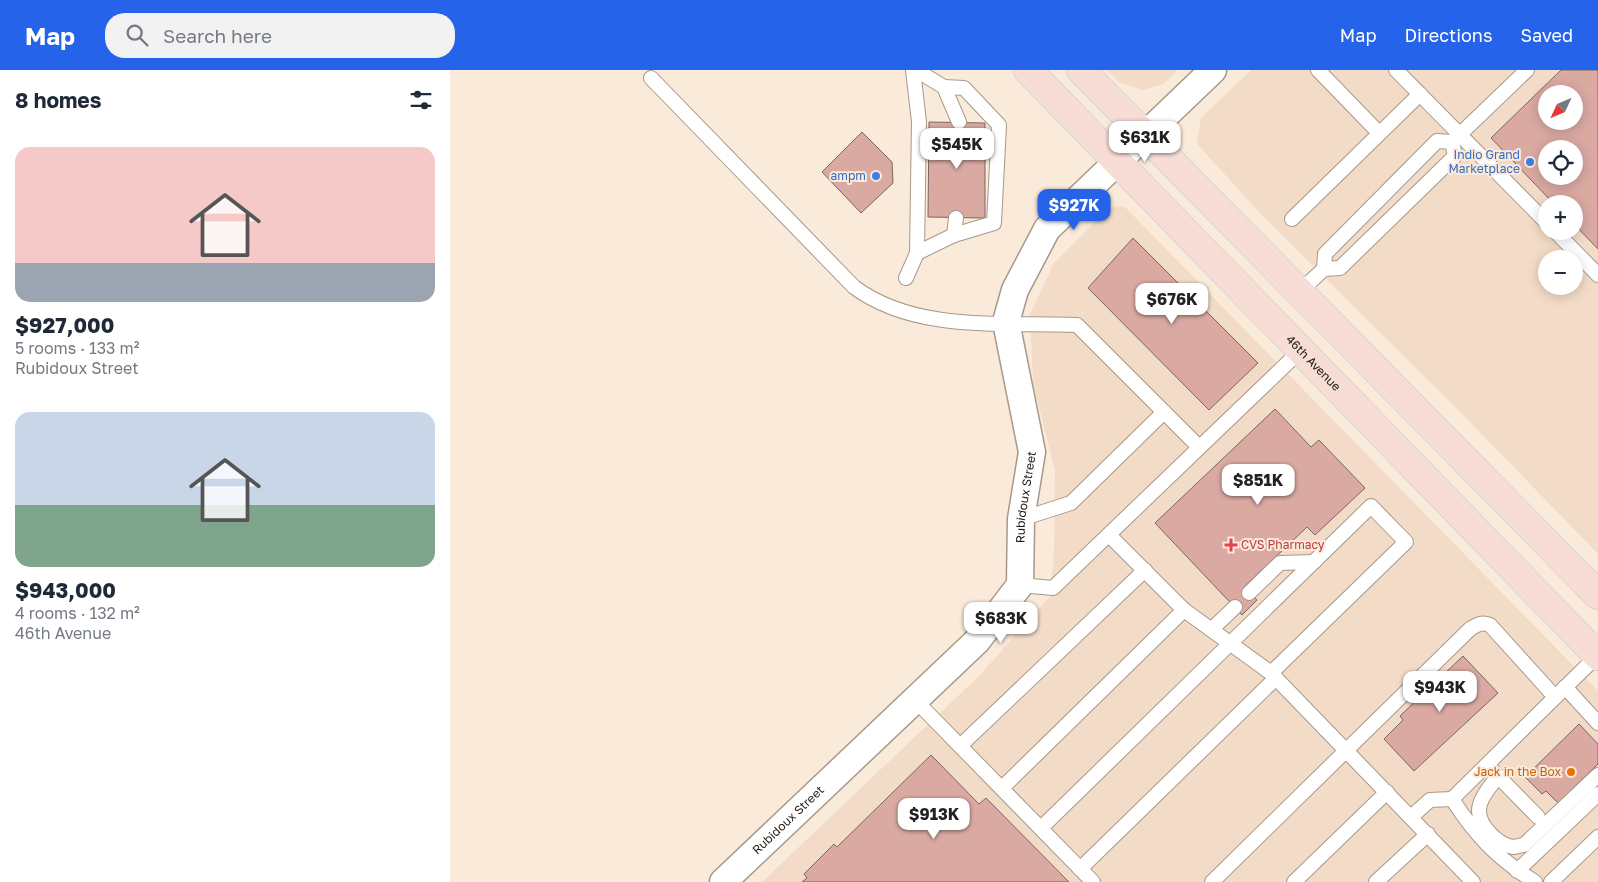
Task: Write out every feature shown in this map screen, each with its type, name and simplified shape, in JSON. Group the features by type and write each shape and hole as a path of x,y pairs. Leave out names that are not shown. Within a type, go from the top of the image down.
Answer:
{"main road":[{"name":"46th Avenue","path":"1028,70 1598,656"},
{"path":"1082,70 1598,595"},
{"path":"1487,542 1521,517"}],"street":[{"name":"Rubidoux Street","path":"723,882 977,641 1020,586 1021,519 1032,452 1006,322 1015,290 1047,228 1213,70"}],"lane":[{"path":"914,70 944,87 964,88 999,125 994,224 954,236 917,253"},
{"path":"906,278 917,253 919,122 914,70"},
{"path":"1318,70 1379,133"},
{"path":"1396,70 1420,94 1456,138 1538,215"},
{"path":"1324,269 1325,254 1437,141 1456,138 1527,70"},
{"path":"651,78 854,287 869,298 888,306 926,316 967,323 1077,324 1199,447"},
{"path":"944,87 959,122"},
{"path":"1292,219 1420,94"},
{"path":"1299,292 1324,269 1340,268 1455,156 1456,138"},
{"path":"954,236 956,218"},
{"path":"1564,240 1598,274"},
{"path":"1020,586 1053,588 1301,350"},
{"path":"1021,519 1071,503 1164,412"},
{"path":"1040,828 1371,506 1406,542 1080,869"},
{"path":"1109,535 1184,610 1232,642 1273,675 1473,882"},
{"path":"1249,593 1280,563 1314,562"},
{"path":"960,746 1144,570"},
{"path":"1212,629 1235,607"},
{"path":"1002,788 1184,610"},
{"path":"1212,882 1348,751 1470,629 1478,624 1490,625 1560,692 1598,723"},
{"path":"1411,817 1430,800 1452,798 1598,656"},
{"path":"915,700 1093,882"},
{"path":"1486,765 1538,817"},
{"path":"1498,776 1484,796 1479,811 1483,824 1498,841 1513,847 1524,845 1598,775"},
{"path":"1294,882 1388,792"},
{"path":"1517,871 1598,794"},
{"path":"1452,798 1471,828 1506,864 1535,882"},
{"path":"1376,882 1428,834"},
{"path":"1551,882 1598,837"}],"shaded area":[{"path":"1107,70 1178,70 1163,84 1143,90 1119,82"},
{"path":"1251,70 1598,70 1598,554 1467,419 1260,213 1197,144 1201,118"},
{"path":"1115,206 1125,207 1598,691 1598,882 762,882 980,675 1050,596 1054,553 1055,471 1033,383 1030,314 1054,263 1097,220"}],"building":[{"name":"Indio Grand Marketplace","path":"1561,70 1598,70 1598,249 1583,233 1583,195 1545,195 1491,138 1538,92 1538,130 1583,130 1583,85 1546,85"},
{"path":"929,122 985,123 985,218 928,217"},
{"path":"862,132 892,162 893,183 861,213 822,172"},
{"path":"1133,238 1258,363 1209,410 1088,288"},
{"name":"CVS Pharmacy","path":"1275,409 1311,447 1319,440 1365,488 1315,535 1307,527 1244,587 1257,600 1242,615 1155,523"},
{"path":"1463,656 1498,693 1414,771 1384,739 1403,720 1400,716"},
{"path":"1579,724 1598,744 1598,764 1558,803 1546,791 1542,794 1525,777"},
{"path":"931,755 979,804 986,798 1069,882 802,882 807,878 804,874 834,844 837,847"}],"place":[{"name":"Indio Grand Marketplace","path":"1530,162"},
{"name":"ampm","path":"876,176"},
{"name":"CVS Pharmacy","path":"1231,545"},
{"name":"Jack in the Box","path":"1571,772"}]}
